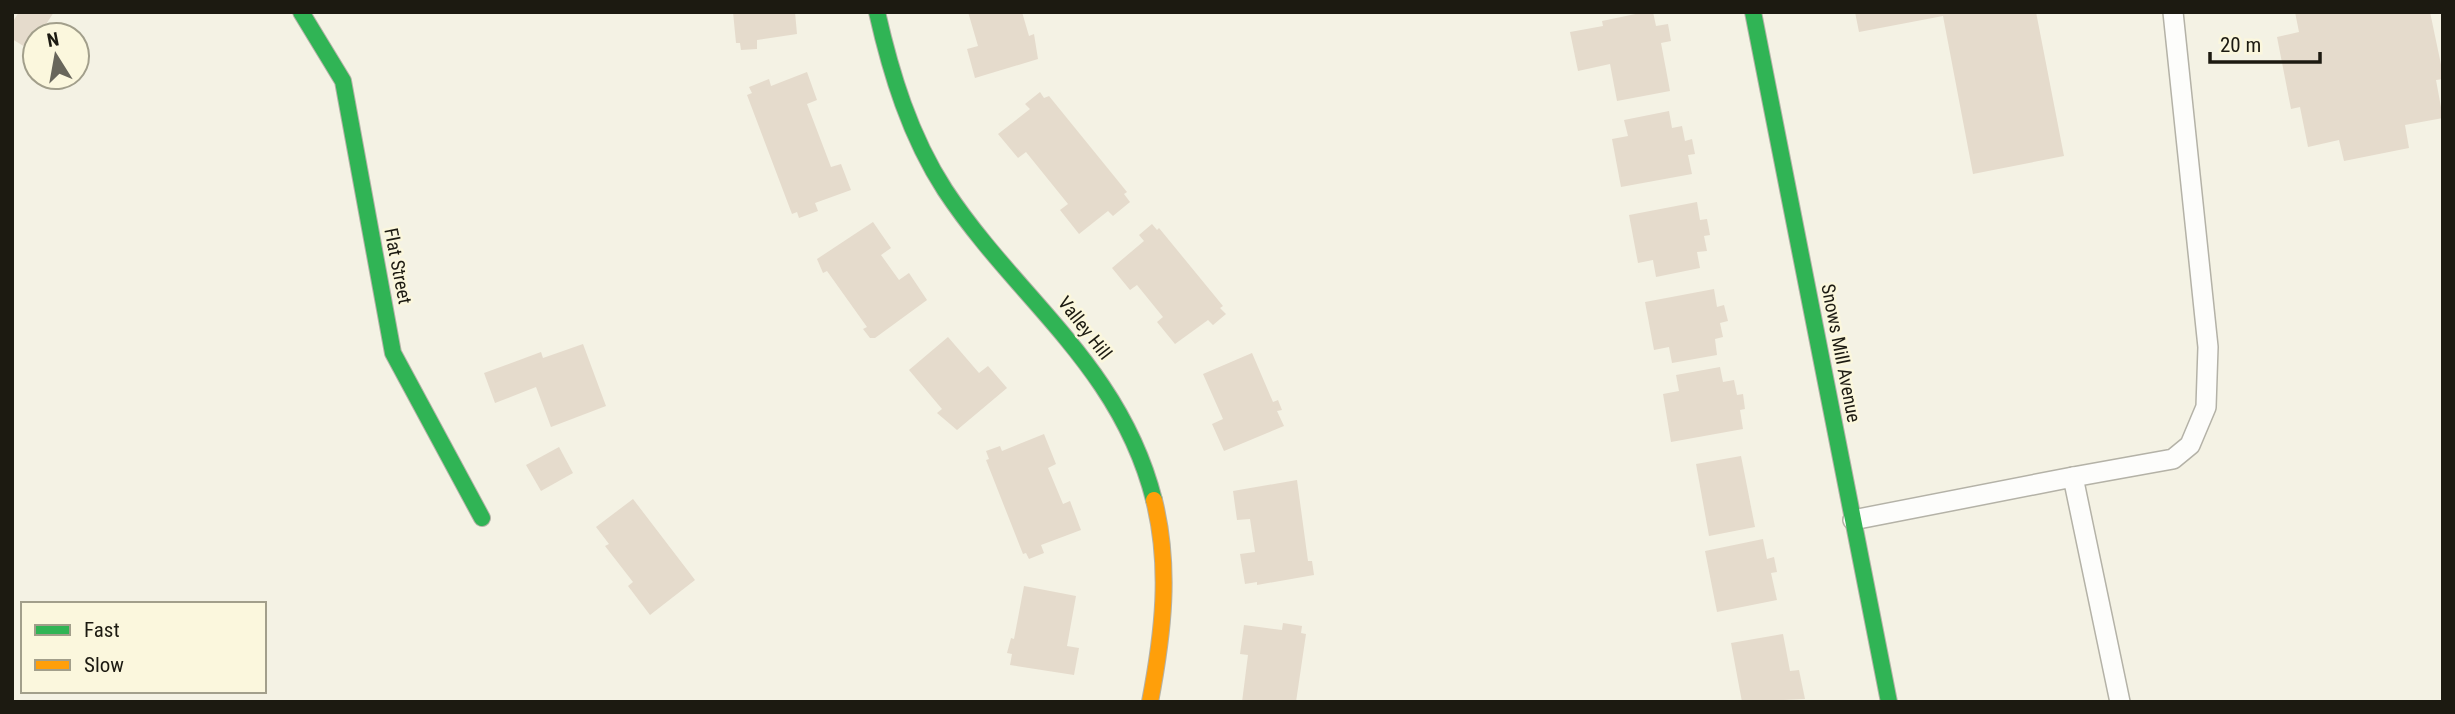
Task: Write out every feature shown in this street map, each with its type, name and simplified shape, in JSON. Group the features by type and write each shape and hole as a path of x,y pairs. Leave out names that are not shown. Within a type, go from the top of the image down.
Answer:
{"street":[{"name":"Flat Street","path":"301,12 342,81 393,353 482,518"},
{"name":"Valley Hill","path":"877,12 890,72 924,154 959,210 1088,363 1117,409 1144,467 1160,532 1165,573 1162,641 1150,702"},
{"name":"Snows Mill Avenue","path":"1753,12 1889,702"}],"lane":[{"path":"1853,520 2173,459 2190,445 2206,407 2208,347 2173,12"},
{"path":"2073,477 2120,702"}],"building":[{"path":"19,12 54,12 48,21 21,21 21,44 12,39 12,23"},
{"path":"733,12 795,12 797,34 757,40 757,49 741,50 740,43 736,43"},
{"path":"968,12 1022,12 1029,36 1034,34 1038,59 975,78 967,49 978,46"},
{"path":"1653,12 1656,26 1668,24 1671,41 1661,43 1670,91 1617,101 1610,64 1578,71 1570,32 1603,26 1602,21"},
{"path":"1855,12 2036,12 2064,156 1973,174 1943,16 1859,32"},
{"path":"2295,12 2430,12 2443,74 2443,79 2436,80 2443,118 2405,125 2409,148 2344,161 2339,140 2308,147 2300,107 2291,109 2277,37 2299,32"},
{"path":"807,72 817,100 807,104 831,167 841,164 851,190 815,203 818,211 799,218 797,212 792,214 747,95 752,93 749,87 769,79 771,86"},
{"path":"1040,92 1044,98 1049,96 1127,192 1124,194 1130,202 1113,216 1108,211 1079,234 1060,210 1068,204 1026,152 1018,158 998,134 1030,109 1025,104"},
{"path":"1669,111 1672,128 1682,126 1685,141 1692,139 1695,154 1688,155 1692,174 1621,187 1612,139 1628,136 1624,120"},
{"path":"1697,202 1700,220 1707,219 1710,235 1704,236 1707,251 1697,252 1700,268 1656,277 1653,260 1638,263 1629,215"},
{"path":"873,222 891,248 881,255 899,280 909,273 927,300 875,338 870,338 863,329 867,327 827,271 823,273 817,259"},
{"path":"1152,224 1157,230 1159,228 1223,306 1220,308 1226,314 1213,325 1208,320 1175,344 1157,322 1163,317 1137,285 1130,290 1112,268 1144,241 1139,235"},
{"path":"1714,289 1717,307 1724,305 1728,321 1720,323 1723,337 1715,339 1717,355 1672,363 1669,347 1654,350 1645,302"},
{"path":"948,337 979,373 988,366 1007,388 957,430 937,413 942,409 909,370"},
{"path":"583,344 606,406 551,427 536,387 495,403 484,373 541,352 543,358"},
{"path":"1252,353 1273,402 1278,400 1282,410 1277,411 1284,426 1224,451 1212,424 1223,419 1203,374"},
{"path":"1720,367 1723,382 1734,380 1737,395 1743,394 1745,409 1740,410 1743,429 1671,442 1663,394 1679,391 1676,375"},
{"path":"1044,434 1056,464 1048,468 1063,504 1070,501 1081,530 1041,545 1044,553 1029,559 1026,553 1023,554 986,460 989,459 986,451 1000,446 1002,451"},
{"path":"559,447 573,473 541,491 526,465"},
{"path":"1741,456 1755,527 1709,536 1696,464"},
{"path":"1297,480 1308,561 1312,561 1314,575 1257,585 1257,582 1245,584 1240,554 1255,552 1250,519 1237,520 1233,491"},
{"path":"633,499 695,580 650,615 628,586 633,582 605,546 609,544 596,527"},
{"path":"1763,539 1767,559 1774,557 1777,572 1771,573 1777,600 1717,612 1705,551"},
{"path":"1024,586 1076,596 1067,646 1079,648 1074,675 1010,665 1012,654 1007,653 1011,638 1014,639"},
{"path":"1283,623 1302,626 1301,633 1306,634 1296,702 1242,702 1248,655 1240,654 1244,625 1282,630"},
{"path":"1783,634 1790,671 1799,670 1805,699 1742,702 1731,643"}],"traffic: fast":[{"path":"301,12 343,81 393,353 482,518"},
{"path":"877,12 903,104 933,169 973,229 1092,371 1117,410 1138,452 1154,500"},
{"path":"1753,12 1889,702"}],"traffic: slow":[{"path":"1150,702 1161,626 1164,576 1154,500"}]}
